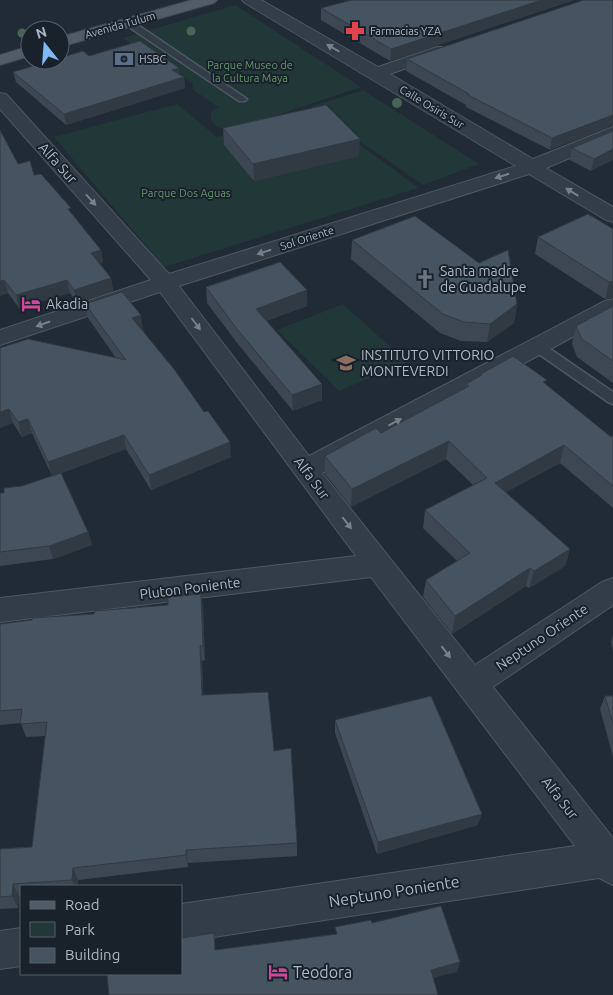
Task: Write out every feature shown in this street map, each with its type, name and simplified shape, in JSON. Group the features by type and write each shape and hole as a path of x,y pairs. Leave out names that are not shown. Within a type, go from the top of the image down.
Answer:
{"main road":[{"name":"Avenida Tulum","path":"70,26 169,0"},
{"name":"Avenida Tulum","path":"70,39 209,0"},
{"path":"0,45 20,40"},
{"path":"0,60 20,54"}],"street":[{"name":"Calle Osiris Sur","path":"250,0 376,73 613,216"},
{"path":"376,73 458,46"},
{"name":"Alfa Sur","path":"0,98 165,283 305,470 610,863"},
{"name":"Sol Oriente","path":"0,338 165,283 530,167 613,133"},
{"path":"305,470 613,306"},
{"name":"Pluton Poniente","path":"0,610 379,565"},
{"name":"Neptuno Oriente","path":"471,684 613,590"},
{"name":"Neptuno Poniente","path":"182,923 610,863"},
{"path":"0,950 20,947"}],"lane":[{"path":"129,23 242,99"},
{"path":"538,347 613,399"}],"green space":[{"name":"Parque Museo de la Cultura Maya","path":"235,5 361,87 233,130 224,129 212,121 211,112 218,107 192,89 193,84 176,71 123,38"},
{"path":"363,90 479,164 423,185 310,107"},
{"name":"Parque Dos Aguas","path":"177,104 217,137 311,109 419,188 164,267 54,137"},
{"path":"343,304 407,362 339,391 277,330"}],"building":[{"path":"352,0 542,0 391,49 321,8"},
{"path":"584,0 613,0 613,115 552,138 468,95 407,59"},
{"path":"140,41 179,68 172,70 184,77 64,114 13,72 20,70 70,70 70,55 83,51 89,56"},
{"path":"326,105 360,139 253,164 223,128"},
{"path":"0,130 18,164 30,161 34,175 41,174 71,208 68,209 101,250 91,253 111,278 74,290 67,280 16,295 4,280 0,281"},
{"path":"613,131 613,149 594,159 572,148"},
{"path":"588,214 613,229 613,281 609,282 538,237"},
{"path":"415,216 479,263 508,250 517,304 490,324 464,322 443,314 352,240"},
{"path":"280,262 307,290 256,309 322,384 292,395 237,329 206,287"},
{"path":"122,292 141,315 132,318 174,369 204,412 208,411 230,442 149,475 124,435 48,462 28,419 18,422 9,409 0,412 0,348 28,339 126,360 85,304"},
{"path":"613,306 613,361 582,339 576,326"},
{"path":"513,356 547,380 543,382 611,437 613,435 613,486 564,445 495,483 570,549 534,571 530,568 455,616 426,580 470,553 425,510 487,478 449,441 352,489 325,456 376,428 381,433 469,386 466,384"},
{"path":"61,473 88,532 49,546 0,552 0,493 4,493 4,488 22,486"},
{"path":"201,594 203,646 200,646 202,695 268,692 274,751 291,748 297,843 186,850 186,855 73,868 72,880 13,884 12,896 0,897 0,849 32,847 47,722 20,724 22,709 0,711 0,624 32,620 32,618 94,614 95,611 168,605 168,597"},
{"path":"431,696 482,814 378,842 335,720"},
{"path":"605,696 613,696 613,724"},
{"path":"441,906 460,962 431,970 438,995 109,995 107,975 182,975 182,938 214,933 215,950 337,934 335,927 371,920 372,923"}],"place":[{"name":"Farmacias YZA","path":"355,31"},
{"name":"HSBC","path":"124,59"},
{"name":"Santa madre de Guadalupe","path":"425,279"},
{"name":"Akadia","path":"31,304"},
{"name":"INSTITUTO VITTORIO MONTEVERDI","path":"346,363"},
{"name":"Teodora","path":"278,972"}]}
